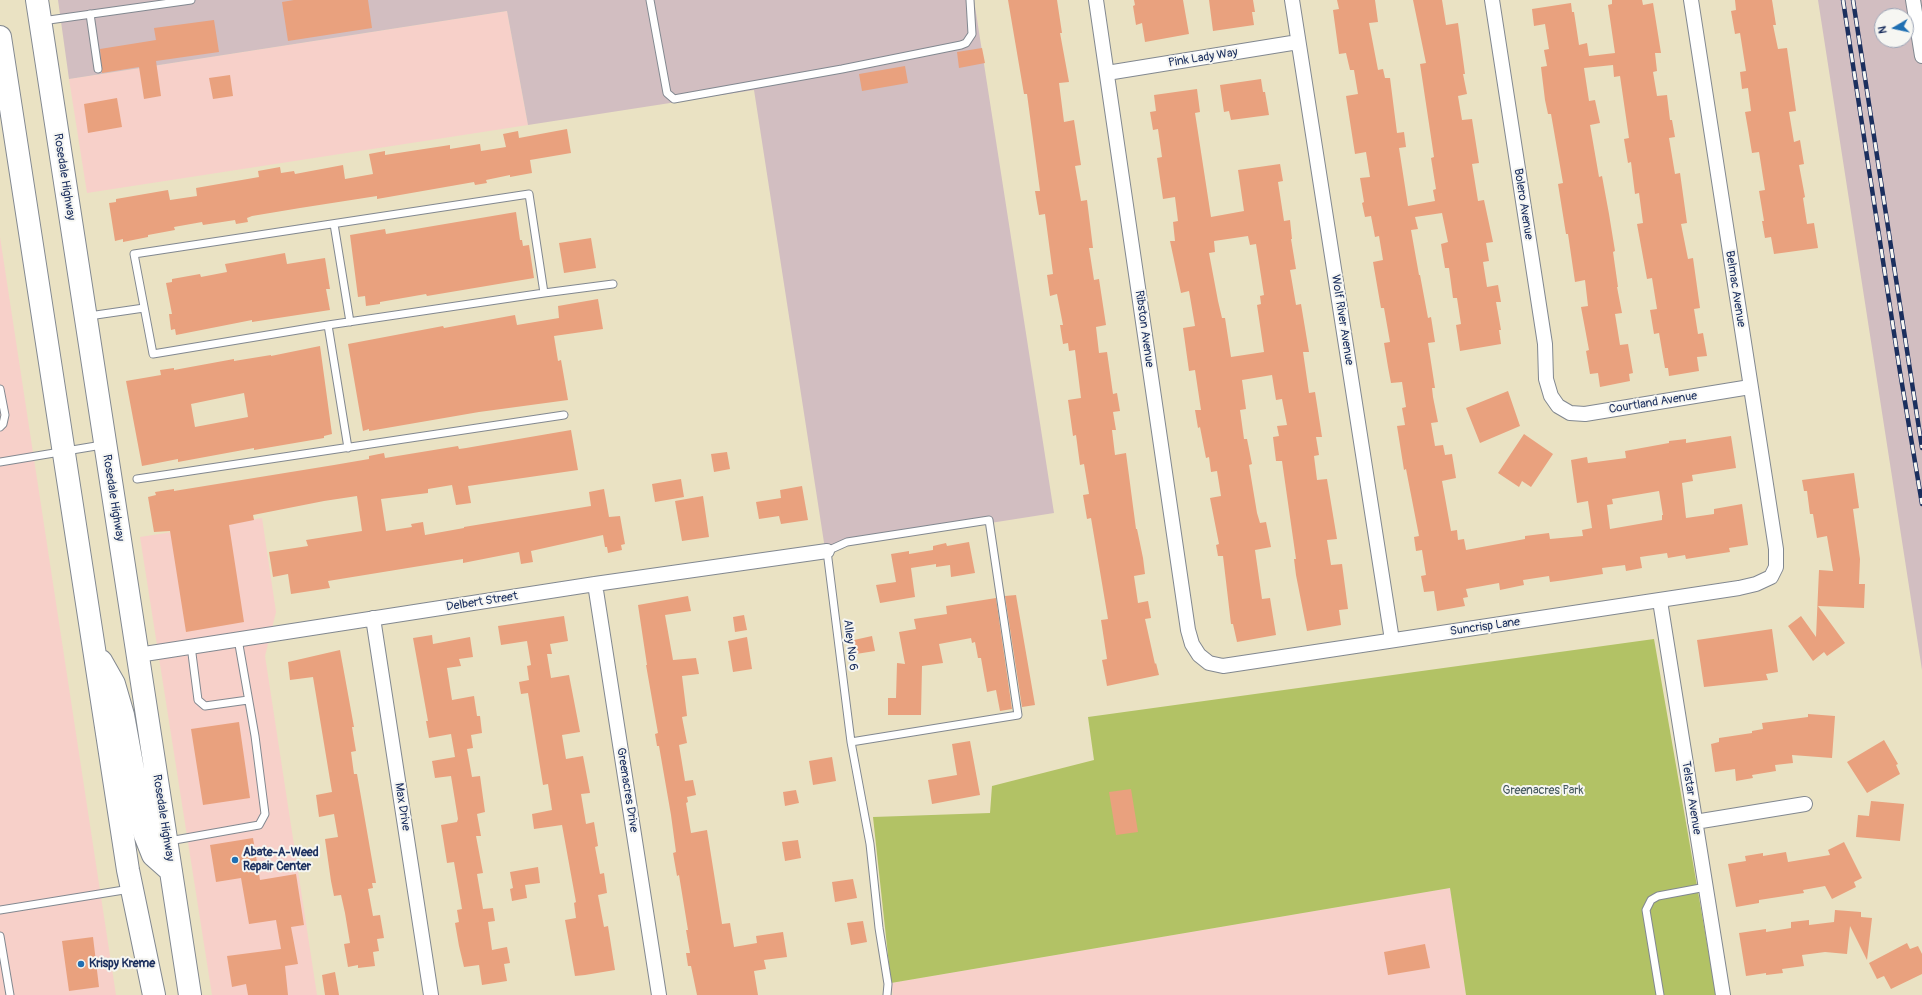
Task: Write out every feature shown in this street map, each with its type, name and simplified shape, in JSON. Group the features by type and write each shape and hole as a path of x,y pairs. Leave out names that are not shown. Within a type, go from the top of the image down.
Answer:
{"main road":[{"name":"Rosedale Highway","path":"37,0 190,995"},
{"path":"0,36 93,648 132,889 154,995"},
{"path":"93,648 114,684 124,715 145,835 153,855 171,871"}],"street":[{"name":"Ribston Avenue","path":"1096,0 1108,73 1188,630 1192,644 1199,655"},
{"name":"Wolf River Avenue","path":"1292,0 1392,640"},
{"name":"Bolero Avenue","path":"1492,0 1545,344 1546,379 1551,396 1558,406"},
{"name":"Belmac Avenue","path":"1691,0 1776,549 1776,567 1771,577"},
{"path":"1913,0 1922,56"},
{"name":"Pink Lady Way","path":"1108,73 1298,42"},
{"name":"Courtland Avenue","path":"1558,406 1570,413 1585,414 1750,387"},
{"name":"Delbert Street","path":"138,655 595,584 827,551"},
{"name":"Suncrisp Lane","path":"1199,655 1209,663 1223,666 1660,601 1739,588 1756,584 1771,577"},
{"name":"Greenacres Drive","path":"595,584 659,995"},
{"name":"Telstar Avenue","path":"1660,601 1723,995"},
{"name":"Max Drive","path":"373,618 431,995"},
{"path":"1695,822 1805,804"}],"lane":[{"path":"40,21 191,0"},
{"path":"650,0 667,93 674,99 842,69 961,45 966,43 972,34 970,0"},
{"path":"90,14 98,69"},
{"path":"544,293 529,194 134,254 153,354 328,325 613,284"},
{"path":"334,224 350,322"},
{"path":"85,316 144,308"},
{"path":"328,325 348,448"},
{"path":"0,389 4,415 3,424 0,427"},
{"path":"136,480 564,415"},
{"path":"0,462 105,445"},
{"path":"827,551 847,542 989,520 1018,716 851,742"},
{"name":"Alley No 6","path":"827,551 851,742 870,844 879,928 888,984 887,995"},
{"path":"166,841 259,825 265,814 238,639"},
{"path":"191,646 198,700 206,706 248,700"},
{"path":"1660,995 1646,910 1651,900 1658,896 1706,887"},
{"path":"0,910 132,889"},
{"path":"0,936 10,995"}],"shaded area":[{"path":"58,0 974,0 1054,513 825,549 754,90 528,125 507,11 69,79"},
{"path":"1818,0 1922,0 1922,670"},
{"path":"507,11 528,125 87,193 69,79"},
{"path":"0,237 116,995 0,995"},
{"path":"262,518 276,612 265,656 317,995 212,995 140,537"},
{"path":"1450,888 1466,995 893,995 891,983"}],"green space":[{"name":"Greenacres Park","path":"1654,639 1716,995 1466,995 1450,888 891,983 873,817 990,813 992,786 1094,760 1088,717"}],"building":[{"path":"294,0 368,0 372,28 288,41 282,2"},
{"path":"1008,0 1057,0 1062,33 1060,33 1069,82 1059,83 1064,122 1074,120 1081,165 1075,166 1081,201 1087,200 1093,248 1089,248 1094,280 1099,279 1106,325 1096,327 1099,353 1107,352 1113,394 1117,393 1120,411 1113,412 1116,430 1112,430 1115,455 1126,453 1136,529 1143,558 1145,574 1134,576 1138,603 1148,601 1151,618 1145,619 1155,664 1156,663 1159,675 1107,686 1102,660 1107,659 1101,620 1108,619 1091,518 1087,519 1083,495 1089,494 1084,464 1080,465 1076,435 1073,436 1068,400 1081,398 1075,350 1069,351 1068,343 1063,344 1060,325 1063,325 1057,294 1050,296 1047,275 1053,274 1045,214 1039,215 1035,191 1040,191 1027,94 1024,94"},
{"path":"1134,0 1183,0 1189,34 1145,42 1142,23 1136,25 1133,6 1135,5"},
{"path":"1209,0 1253,0 1255,12 1252,12 1254,25 1213,31"},
{"path":"1337,0 1375,0 1378,22 1369,23 1378,70 1383,69 1385,78 1390,78 1397,133 1404,132 1406,147 1399,148 1408,206 1435,201 1433,190 1436,189 1431,158 1434,157 1420,64 1426,63 1413,0 1442,0 1446,25 1458,23 1465,74 1463,74 1467,94 1458,96 1462,120 1472,119 1479,163 1472,164 1478,201 1484,200 1493,242 1486,243 1489,261 1483,262 1487,287 1498,285 1501,302 1496,302 1501,330 1499,330 1501,344 1460,351 1456,325 1461,324 1457,298 1453,298 1449,268 1445,268 1441,244 1448,242 1442,213 1415,217 1418,229 1411,230 1428,318 1431,317 1435,342 1428,343 1435,388 1432,388 1433,397 1438,422 1431,423 1435,446 1443,445 1445,455 1452,454 1456,478 1442,481 1451,531 1457,530 1458,540 1464,539 1466,550 1525,539 1525,536 1549,533 1550,539 1583,536 1582,530 1592,528 1588,501 1577,503 1571,460 1587,457 1588,463 1626,458 1625,451 1669,443 1669,441 1686,439 1686,443 1731,436 1736,468 1692,475 1693,481 1682,483 1686,518 1714,514 1714,509 1742,504 1748,545 1729,548 1730,552 1686,559 1685,555 1668,558 1667,553 1640,557 1642,568 1626,571 1625,565 1602,568 1603,574 1565,580 1550,582 1549,576 1523,580 1524,585 1500,590 1499,583 1466,589 1468,597 1463,598 1465,606 1437,611 1434,591 1424,592 1421,576 1426,575 1422,550 1416,551 1414,537 1419,536 1406,469 1404,470 1397,426 1405,425 1402,408 1406,407 1402,382 1391,383 1388,367 1384,343 1390,342 1384,308 1381,308 1373,262 1383,260 1379,236 1375,237 1371,216 1365,217 1362,203 1364,202 1360,178 1370,177 1366,152 1355,154 1346,96 1358,94 1354,70 1350,70 1346,53 1339,54 1333,10 1339,9","holes":["1659,491 1663,515 1662,520 1610,529 1607,505 1613,504 1612,499"]},
{"path":"1612,0 1642,0 1643,5 1653,3 1661,53 1655,53 1657,71 1653,72 1657,96 1667,95 1670,120 1672,120 1675,137 1669,138 1675,174 1680,173 1687,223 1681,224 1688,259 1693,258 1700,308 1694,309 1698,334 1703,333 1707,356 1697,357 1699,371 1669,376 1668,368 1665,368 1659,333 1654,334 1650,310 1657,309 1652,278 1647,279 1637,224 1643,223 1639,193 1635,194 1631,162 1628,163 1624,139 1629,138 1620,76 1614,77 1613,65 1584,68 1589,101 1595,100 1600,123 1590,125 1599,177 1602,176 1615,251 1613,252 1622,313 1615,314 1620,345 1628,344 1633,373 1629,374 1630,381 1600,387 1598,373 1590,374 1586,351 1589,350 1581,307 1588,306 1585,280 1575,282 1568,234 1566,234 1558,184 1563,183 1551,114 1548,114 1545,100 1541,67 1547,66 1544,50 1549,49 1545,24 1534,26 1532,9 1571,3 1572,12 1574,12 1579,45 1587,43 1589,56 1615,53 1608,5 1612,4"},
{"path":"1735,0 1772,0 1776,25 1773,25 1778,49 1787,48 1796,111 1789,112 1794,142 1800,140 1804,164 1799,165 1805,197 1803,198 1807,224 1814,223 1818,248 1774,254 1771,237 1765,238 1759,191 1765,190 1759,152 1752,153 1745,112 1751,111 1748,88 1742,89 1740,72 1746,71 1740,33 1735,34 1731,11 1736,10"},
{"path":"214,20 219,52 156,61 161,96 144,99 139,67 102,73 100,49 156,40 154,28"},
{"path":"982,48 985,63 959,68 957,52"},
{"path":"905,66 908,83 862,91 859,74"},
{"path":"230,75 233,96 213,99 209,78"},
{"path":"1261,79 1269,115 1231,120 1229,111 1224,112 1220,85"},
{"path":"1197,89 1200,112 1195,113 1211,217 1244,211 1238,170 1280,164 1283,181 1278,182 1284,221 1290,220 1291,239 1296,269 1290,270 1296,305 1301,304 1309,352 1303,352 1309,393 1315,392 1322,437 1316,437 1319,455 1314,456 1317,480 1327,479 1337,539 1327,540 1331,565 1342,564 1348,609 1339,610 1341,625 1307,631 1296,575 1294,559 1296,559 1282,461 1276,461 1273,437 1279,436 1277,426 1287,425 1282,399 1276,400 1272,375 1242,380 1246,409 1240,410 1244,439 1247,439 1252,464 1249,465 1257,513 1260,523 1266,522 1271,547 1255,550 1262,599 1270,598 1276,635 1237,642 1233,624 1231,624 1223,556 1218,556 1216,545 1219,544 1210,498 1221,496 1217,471 1211,472 1209,457 1206,458 1195,410 1201,410 1195,370 1189,371 1183,328 1195,326 1189,291 1181,293 1170,241 1175,241 1173,222 1178,221 1175,197 1163,199 1157,158 1162,157 1158,129 1153,130 1150,112 1156,111 1154,95","holes":["1248,236 1250,245 1256,244 1264,295 1260,296 1261,304 1257,305 1264,352 1231,357 1225,318 1222,318 1209,253 1215,252 1214,241"]},
{"path":"117,98 122,127 88,133 84,104"},
{"path":"567,129 571,153 530,160 532,173 510,177 510,175 486,180 487,183 475,185 474,182 377,199 377,196 252,216 247,218 248,222 236,224 235,220 203,225 202,222 174,227 175,230 148,235 148,237 123,242 123,239 115,241 109,203 116,202 116,199 168,190 170,200 197,196 196,188 259,177 258,171 280,167 281,173 294,171 295,174 343,165 345,179 373,174 369,154 385,151 385,155 450,145 450,149 480,144 481,151 506,147 503,134 518,131 519,138"},
{"path":"516,212 520,240 522,240 523,246 529,245 534,278 427,296 426,294 366,306 365,296 358,297 350,235 385,229 386,234"},
{"path":"591,238 596,268 564,273 559,243"},
{"path":"285,253 287,264 325,258 330,289 326,289 330,310 252,322 252,320 176,335 175,329 171,330 169,314 172,314 166,283 172,282 172,279 200,274 201,277 227,272 225,264"},
{"path":"598,299 603,329 554,336 558,361 561,360 568,400 479,412 363,431 348,344 443,326 444,328 515,315 517,325 559,318 558,306"},
{"path":"320,346 332,434 324,436 324,438 254,450 254,448 178,462 178,459 142,466 126,381 161,375 160,370 174,368 174,370 234,359 234,361 271,356","holes":["244,393 248,417 195,427 191,404"]},
{"path":"1508,391 1520,426 1480,443 1466,408"},
{"path":"571,430 578,470 468,486 471,503 456,505 452,485 428,489 428,493 381,499 386,531 412,527 411,524 423,522 425,535 591,506 589,492 604,489 609,517 620,516 625,544 621,545 622,550 608,553 607,547 605,547 603,535 531,551 533,562 521,564 519,552 463,563 463,559 328,581 330,588 291,594 288,574 273,577 269,552 308,546 306,540 362,531 357,496 324,501 253,515 254,520 229,525 244,622 186,632 170,531 154,532 148,497 156,495 155,492 174,489 174,491 334,465 369,459 369,456 384,453 385,458 458,446 459,449"},
{"path":"1524,434 1553,454 1531,487 1522,481 1519,487 1498,473"},
{"path":"727,452 730,469 714,472 711,454"},
{"path":"1854,473 1859,508 1853,509 1860,559 1859,584 1865,584 1864,608 1818,606 1845,643 1827,656 1824,652 1813,661 1788,626 1801,616 1816,637 1819,570 1833,571 1827,536 1817,538 1813,514 1810,514 1807,491 1804,491 1802,480"},
{"path":"681,479 684,497 655,502 652,484"},
{"path":"802,486 808,520 781,524 779,516 759,519 756,502 781,498 780,490"},
{"path":"703,496 709,537 682,541 675,501"},
{"path":"969,542 975,573 951,577 950,565 936,567 936,564 911,568 915,597 880,603 876,585 896,582 891,554 909,551 909,554 933,550 933,546 946,543 947,546"},
{"path":"1016,595 1035,705 1022,707 1005,596"},
{"path":"688,596 691,611 665,615 673,660 696,658 699,674 682,676 687,716 682,717 687,743 679,745 685,781 693,780 696,795 687,797 688,802 686,803 691,833 707,830 722,924 730,923 734,947 757,943 756,936 783,932 787,957 764,960 766,969 754,971 758,995 697,995 691,966 688,966 686,953 690,953 686,930 688,930 679,875 677,876 673,853 676,852 671,815 659,746 657,746 655,734 658,733 646,665 638,605"},
{"path":"996,598 1012,709 1000,711 996,690 987,692 981,658 978,658 975,642 972,643 971,638 939,644 943,663 922,666 921,715 888,715 888,698 896,698 897,663 905,664 899,632 916,629 914,619 947,614 946,606"},
{"path":"744,615 747,630 735,632 733,617"},
{"path":"564,616 568,641 550,644 552,654 547,654 551,678 569,675 580,732 562,735 566,759 583,756 590,793 581,794 586,824 594,822 598,846 595,847 600,874 604,873 607,893 598,895 604,927 608,926 615,970 575,976 565,920 576,918 574,903 576,902 562,825 534,829 532,814 552,810 548,784 543,785 528,693 521,694 519,682 529,680 527,666 531,665 527,641 501,645 498,626"},
{"path":"1772,629 1778,672 1766,674 1768,680 1704,687 1697,640"},
{"path":"432,635 433,644 470,637 473,657 459,659 461,666 447,668 452,700 474,696 477,716 480,716 482,733 471,735 473,748 467,749 472,777 480,776 485,812 477,814 481,836 476,836 483,873 477,874 483,909 493,908 495,921 488,922 492,950 507,947 510,963 504,964 507,981 482,985 479,965 464,967 459,946 455,923 459,922 457,910 462,909 454,862 447,863 441,825 457,822 458,819 451,776 435,778 432,761 455,757 451,734 429,738 426,721 428,721 413,638"},
{"path":"872,636 875,651 856,654 854,640"},
{"path":"747,637 752,669 733,672 728,641"},
{"path":"340,650 354,727 352,727 356,751 351,752 354,774 357,774 376,883 372,883 373,888 368,889 373,916 380,915 384,938 377,939 379,951 373,952 375,966 358,968 358,965 348,967 344,944 350,943 345,913 341,895 334,896 331,881 325,839 338,837 334,814 319,817 316,795 332,792 313,677 290,680 288,662"},
{"path":"1808,714 1835,716 1832,758 1792,755 1793,763 1775,765 1776,771 1752,775 1753,778 1736,781 1735,769 1715,772 1711,744 1719,742 1719,738 1752,733 1752,731 1763,729 1762,723 1808,717"},
{"path":"239,722 250,798 203,805 191,729"},
{"path":"1884,740 1898,764 1896,765 1900,774 1867,793 1847,762"},
{"path":"970,741 980,795 932,804 928,780 957,775 952,744"},
{"path":"832,757 836,781 813,785 809,761"},
{"path":"1131,789 1138,832 1116,835 1109,792"},
{"path":"796,790 799,803 785,806 783,792"},
{"path":"1871,801 1904,804 1900,841 1856,837 1858,815 1869,816"},
{"path":"253,838 260,880 296,874 304,925 291,927 298,964 285,966 288,995 248,995 246,984 232,987 227,956 281,949 276,920 249,924 241,878 216,882 210,845"},
{"path":"798,840 801,858 785,861 782,842"},
{"path":"1844,842 1862,878 1854,882 1856,887 1832,899 1825,886 1803,890 1804,893 1759,900 1759,903 1736,907 1728,864 1746,861 1745,856 1763,853 1763,856 1786,852 1788,862 1830,855 1828,850"},
{"path":"538,867 540,883 525,885 527,898 512,901 510,889 513,888 510,872"},
{"path":"853,879 857,898 835,902 832,882"},
{"path":"1835,910 1861,912 1861,917 1872,918 1867,960 1850,926 1847,954 1825,952 1802,955 1804,966 1782,969 1783,973 1766,975 1766,973 1746,976 1739,933 1766,929 1766,932 1791,928 1791,922 1809,920 1809,925 1834,922"},
{"path":"863,921 867,942 851,945 847,923"},
{"name":"Krispy Kreme","path":"93,937 99,987 69,991 62,941"},
{"path":"1907,943 1910,949 1918,946 1922,954 1922,974 1891,989 1884,976 1877,979 1869,963"},
{"path":"1425,944 1430,968 1388,975 1384,952"},
{"path":"335,972 339,995 325,995 322,975"}],"railway":[{"path":"1843,0 1900,372 1922,504"},
{"path":"1853,0 1922,448"}],"place":[{"name":"Abate-A-Weed Repair Center","path":"235,860"},
{"name":"Krispy Kreme","path":"81,964"}]}
